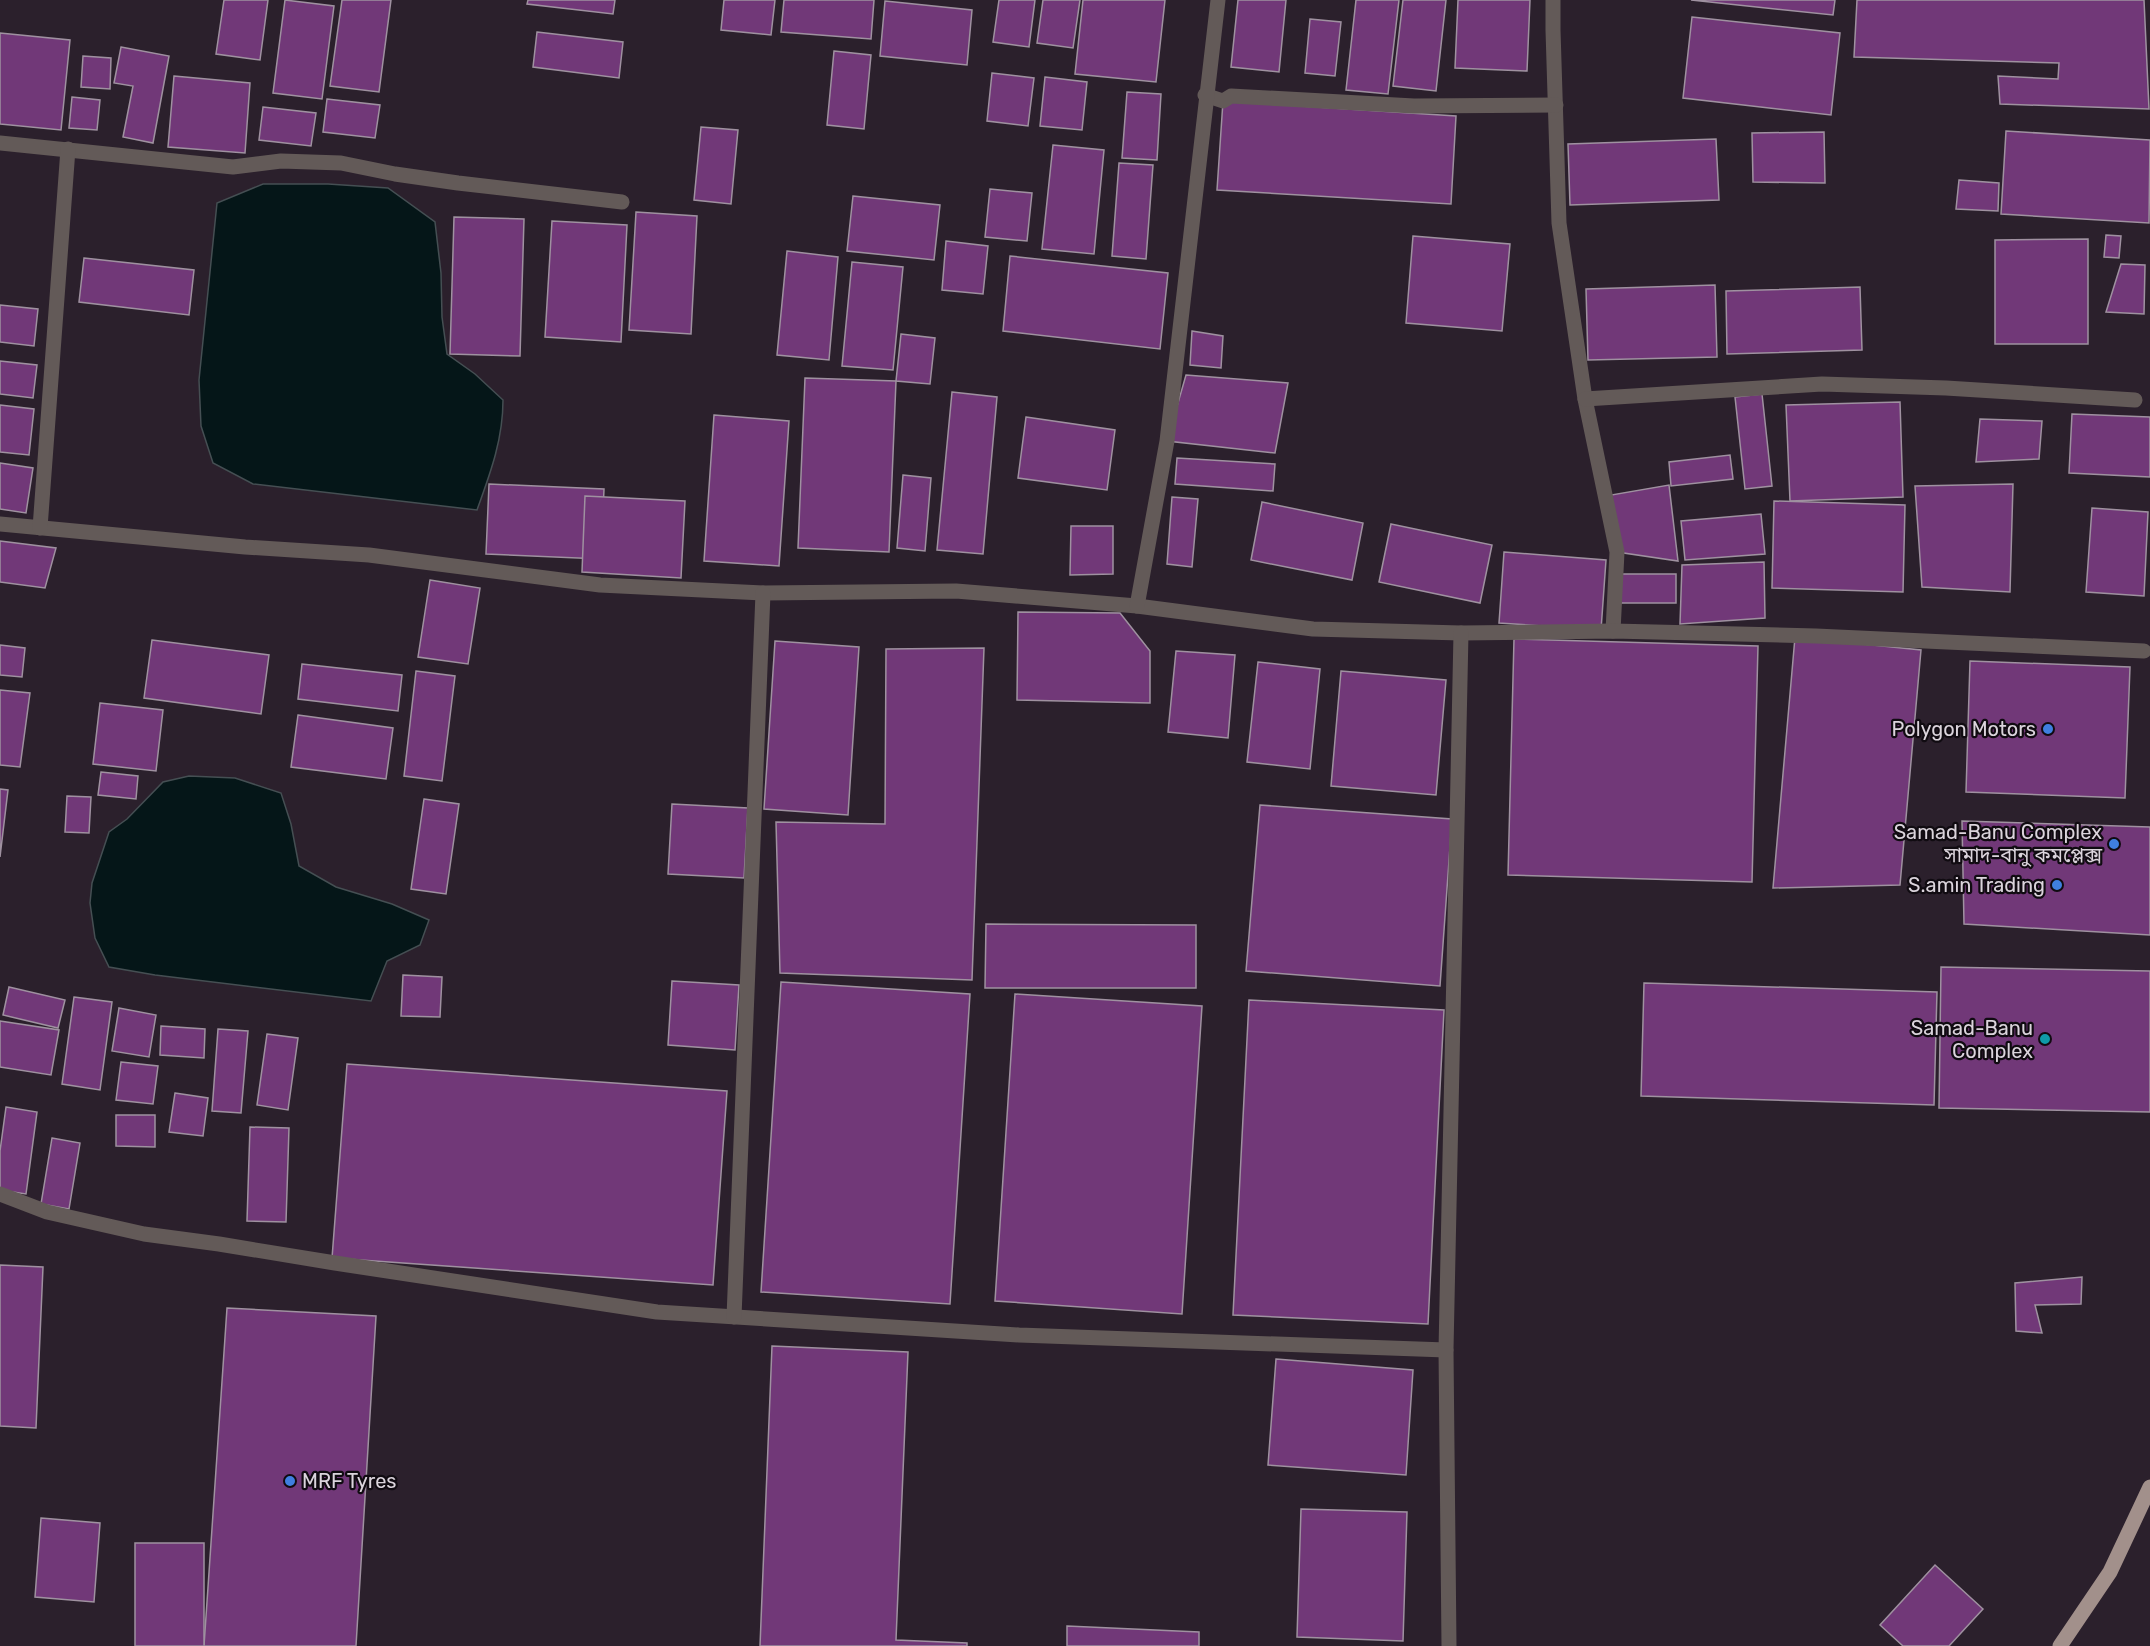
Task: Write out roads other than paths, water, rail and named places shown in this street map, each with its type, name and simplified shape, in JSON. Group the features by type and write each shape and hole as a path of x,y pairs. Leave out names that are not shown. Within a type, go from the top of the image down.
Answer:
{"main road":[{"path":"2060,1646 2110,1572 2150,1487"}],"street":[{"path":"1137,606 1167,441 1205,95 1218,0"},
{"path":"1553,0 1559,223 1586,399 1617,552 1613,631"},
{"path":"1205,95 1223,101 1232,96 1414,106 1556,105"},
{"path":"0,142 233,167 281,161 341,162 395,174 448,182 622,202"},
{"path":"40,528 68,149"},
{"path":"1586,399 1822,384 1946,388 2135,400"},
{"path":"0,524 245,547 369,555 600,585 763,593 956,591 1137,606 1313,629 1461,633 1613,631 1816,636 2145,651"},
{"path":"734,1317 763,593"},
{"path":"1449,1646 1446,1350 1461,633"},
{"path":"0,1194 47,1212 144,1234 657,1312 1019,1335 1446,1350"}],"place":[{"name":"Polygon Motors","path":"2048,729"},
{"name":"Samad-Banu Complex সামাদ-বানু কমপ্লেক্স","path":"2114,844"},
{"name":"S.amin Trading","path":"2057,885"},
{"name":"Samad-Banu Complex","path":"2045,1039"},
{"name":"MRF Tyres","path":"290,1481"}]}
